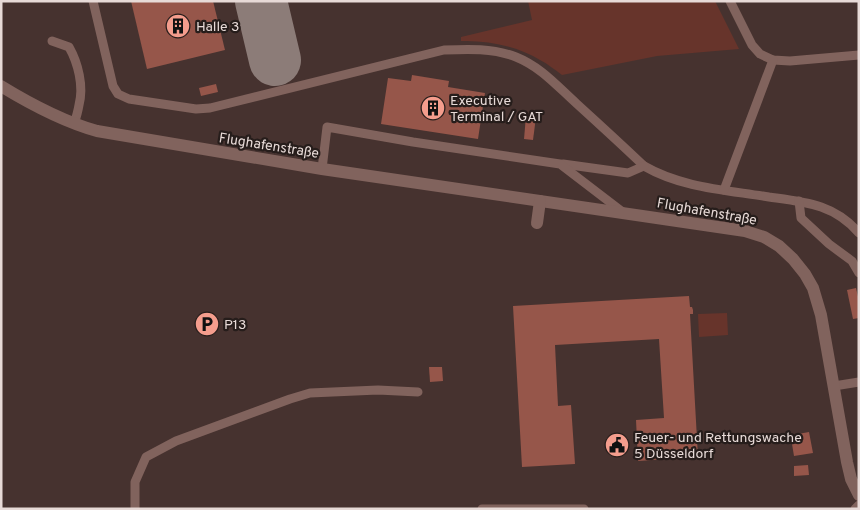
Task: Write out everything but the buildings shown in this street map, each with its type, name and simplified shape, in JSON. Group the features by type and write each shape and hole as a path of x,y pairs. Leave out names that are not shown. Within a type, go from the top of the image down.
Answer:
{"street":[{"name":"Flughafenstraße","path":"1,86 74,124 97,131 322,169 745,231 764,237 780,246 793,259 813,288 821,315 847,462 851,479 859,495"},
{"path":"537,224 540,201"}],"lane":[{"path":"93,1 113,86 118,94 129,98 196,109 210,108 444,50 496,51 516,57 535,66 644,166 656,174 697,186 799,201 820,206 848,221 859,233"},
{"path":"730,1 752,45 760,54 773,60 790,61 859,55"},
{"path":"52,41 69,46 75,59 81,89 80,104 74,124"},
{"path":"724,190 773,60"},
{"path":"322,169 327,127 628,174 644,166"},
{"path":"560,164 625,213"},
{"path":"799,201 801,218 828,244 852,261 859,273"},
{"path":"834,386 859,382"},
{"path":"135,509 135,482 146,457 176,441 310,393 378,390 418,392"},
{"path":"854,509 859,505"},
{"path":"482,509 584,509"}],"shaded area":[{"path":"528,1 715,1 739,49 657,56 562,75 522,51 491,43 461,41 461,37 532,20"},
{"path":"727,313 728,335 699,337 698,314"}],"taxiway":[{"path":"261,1 275,60"}],"place":[{"name":"Halle 3","path":"178,26"},
{"name":"Executive Terminal / GAT","path":"433,108"},
{"name":"P13","path":"207,324"},
{"name":"Feuer- und Rettungswache 5 Düsseldorf","path":"617,445"}]}
